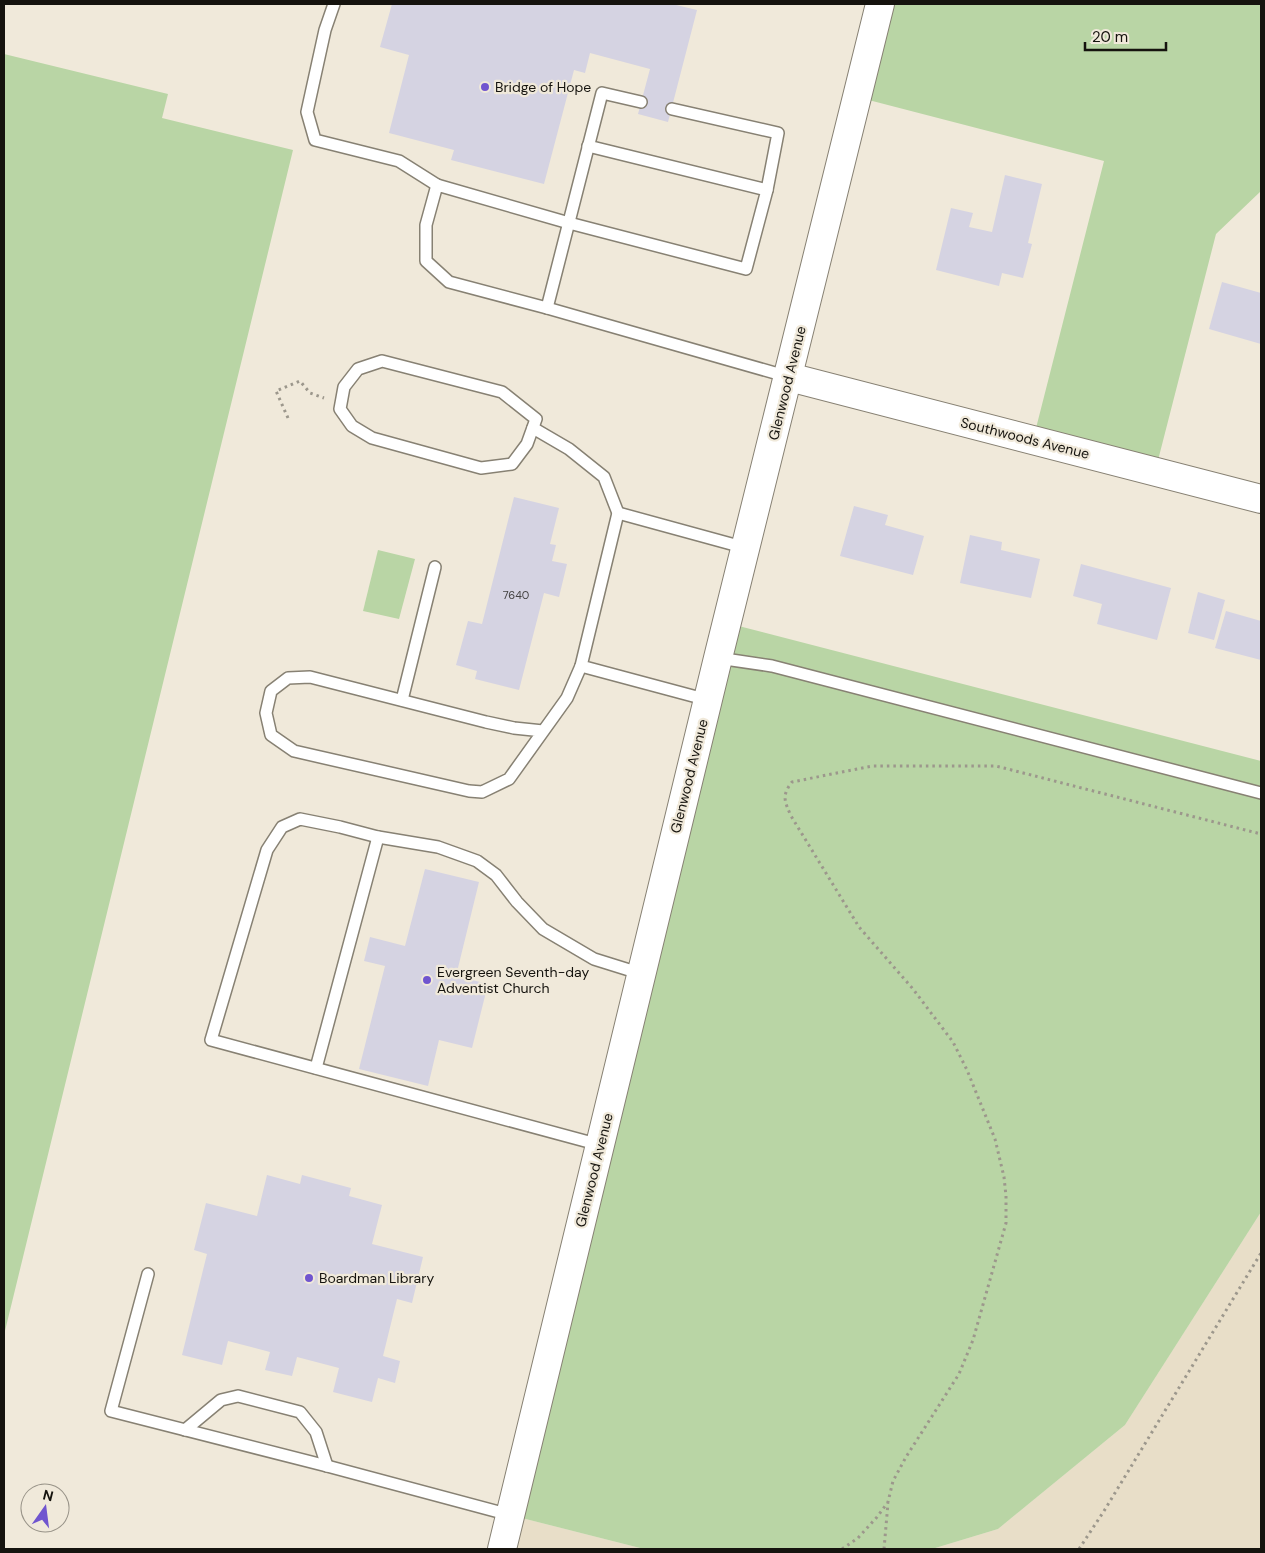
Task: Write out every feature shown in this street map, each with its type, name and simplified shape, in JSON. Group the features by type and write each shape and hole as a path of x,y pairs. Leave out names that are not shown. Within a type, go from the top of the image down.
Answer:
{"street":[{"name":"Glenwood Avenue","path":"502,1549 718,658 880,4"},
{"name":"Southwoods Avenue","path":"789,377 1261,499"}],"lane":[{"path":"334,4 307,112 315,140 399,161 437,185 569,223 746,269 767,190 778,133 672,108"},
{"path":"547,308 602,92 641,102"},
{"path":"588,146 767,190"},
{"path":"437,185 426,226 426,261 449,282 789,377"},
{"path":"382,361 502,392 536,419 533,428 527,444 512,464 481,468 372,438 352,426 340,408 344,388 358,369 382,361"},
{"path":"533,428 569,449 604,477 618,513 581,666 567,698 509,779 482,792 469,791 294,751 271,735 266,713 271,691 288,678 310,677 486,722 514,728 543,731"},
{"path":"618,513 746,548"},
{"path":"402,700 435,567"},
{"path":"718,658 772,666 1261,793"},
{"path":"581,666 708,700"},
{"path":"600,1145 211,1040 267,850 282,827 300,819 378,837 438,848 477,861 496,875 517,902 543,929 594,959 642,974"},
{"path":"316,1068 378,837"},
{"path":"148,1274 111,1411 510,1515"},
{"path":"185,1430 221,1400 238,1396 300,1412 316,1432 327,1466"}],"path":[{"path":"288,418 276,391 300,381 310,393 323,398 342,398"},
{"path":"884,1549 888,1502 893,1481 906,1457 959,1374 973,1340 1006,1223 1004,1177 995,1139 967,1070 953,1042 913,989 859,927 791,816 785,802 785,791 792,782 872,766 996,766 1261,834"},
{"path":"1079,1549 1261,1253"},
{"path":"842,1549 858,1538 888,1502"}],"shaded area":[{"path":"1261,1212 1261,1549 932,1549 998,1529 1125,1425"},
{"path":"510,1515 644,1549 502,1549"}],"green space":[{"path":"880,4 1261,4 1261,191 1216,234 1155,472 1033,440 1104,161 857,97"},
{"path":"4,54 168,94 162,118 293,150 4,1335"},
{"path":"378,550 415,559 399,619 363,611"},
{"path":"727,623 1261,761 1261,1212 1125,1425 998,1529 932,1549 644,1549 510,1515"}],"building":[{"name":"Bridge of Hope","path":"392,4 672,4 697,10 668,122 638,114 650,69 590,53 585,73 574,70 544,184 451,160 454,150 389,133 409,55 380,47"},
{"path":"1005,175 1042,184 1028,243 1032,244 1023,278 1002,273 999,286 936,270 951,208 973,213 969,227 992,232"},
{"path":"1222,282 1261,293 1261,344 1209,329"},
{"path":"514,497 559,508 550,544 556,545 552,561 567,564 559,597 544,593 519,690 475,679 477,671 456,665 468,621 482,624"},
{"path":"854,506 888,515 885,525 924,536 913,575 840,556"},
{"path":"970,535 1002,542 1001,550 1040,559 1031,598 960,583"},
{"path":"1081,564 1171,588 1157,640 1097,624 1102,604 1073,596"},
{"path":"1198,592 1225,600 1214,640 1188,633"},
{"path":"1226,611 1261,621 1261,660 1215,648"},
{"name":"Evergreen Seventh-day Adventist Church","path":"425,869 479,882 456,976 488,984 472,1048 439,1040 428,1086 359,1069 385,966 364,961 370,937 405,946"},
{"name":"Boardman Library","path":"267,1175 300,1184 302,1175 351,1188 349,1196 382,1205 372,1244 423,1257 412,1303 397,1299 383,1356 400,1361 395,1383 378,1378 372,1402 333,1392 339,1368 297,1357 292,1376 265,1370 270,1352 228,1341 222,1365 182,1355 207,1254 194,1250 206,1203 257,1216"}],"place":[{"name":"Bridge of Hope","path":"485,87"},
{"name":"Evergreen Seventh-day Adventist Church","path":"427,980"},
{"name":"Boardman Library","path":"309,1278"}]}
